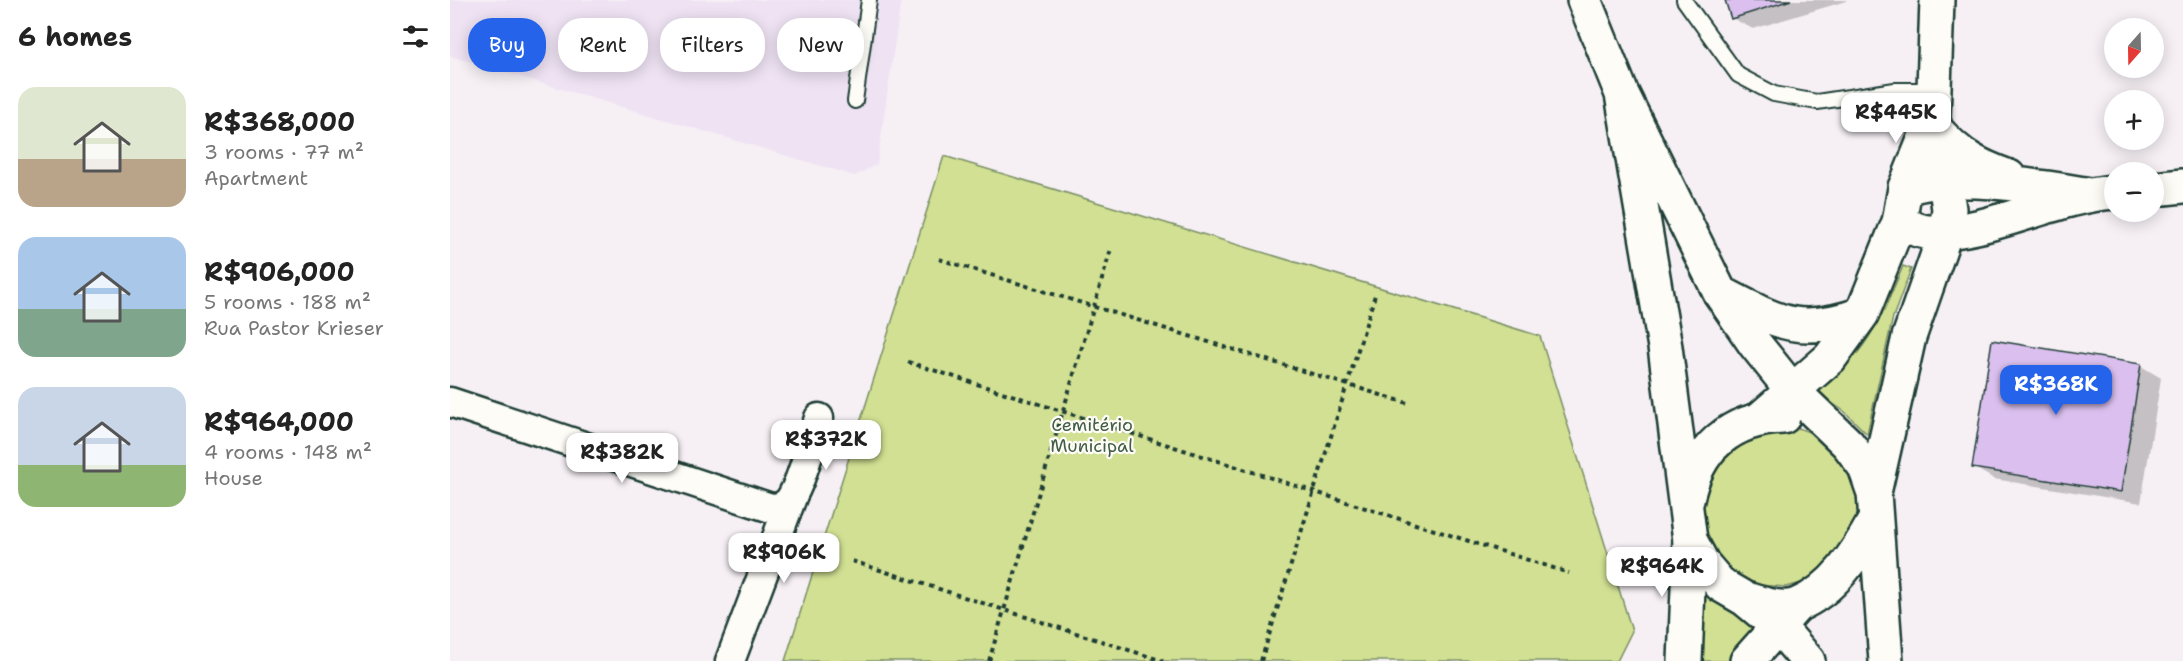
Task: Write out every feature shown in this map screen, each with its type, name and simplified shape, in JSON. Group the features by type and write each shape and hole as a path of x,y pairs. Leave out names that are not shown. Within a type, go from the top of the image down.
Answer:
{"main road":[{"path":"1584,0 1622,94 1720,293 1755,344 1791,389 1848,444 1865,467 1874,506 1886,661"},
{"path":"1747,661 1787,616 1829,584 1856,555 1874,506 1910,338 1946,231 1949,209 1935,113 1937,0"},
{"path":"1622,94 1665,347 1690,540 1685,661"},
{"path":"1935,113 1956,152 1980,167 2034,186"},
{"path":"1761,418 1791,389 1830,358 1862,315 1899,222 1905,188 1935,113"},
{"path":"1905,188 1924,182 1945,181 2034,186 2100,193"},
{"path":"2164,188 2183,186"},
{"path":"1899,222 1928,232 1946,231 1992,222 2100,193"},
{"path":"1720,293 1774,320 1800,327 1832,325 1862,315"},
{"path":"1686,508 1692,477 1707,450 1732,429 1761,418 1792,417 1822,426 1848,444"},
{"path":"1690,540 1703,564 1721,585 1744,599 1787,616 1808,661"}],"street":[{"path":"450,402 771,508 779,508 791,496"},
{"path":"730,661 819,418"}],"lane":[{"path":"855,100 869,0"},
{"path":"1684,0 1738,75 1773,94 1817,102 1895,90 1935,113"}],"path":[{"path":"989,661 1111,249"},
{"path":"939,259 1407,403"},
{"path":"1262,661 1375,295"},
{"path":"908,362 1569,573"},
{"path":"852,561 1163,661"}],"shaded area":[{"path":"450,0 901,0 877,164 855,176 504,72 546,72 546,18 468,18 468,61 450,56"}],"green space":[{"name":"Cemitério Municipal","path":"944,156 1540,336 1632,631 1617,661 785,661"},
{"path":"1903,266 1911,269 1893,317 1867,434 1844,411 1814,391 1832,379 1859,351 1879,320"},
{"path":"1793,426 1817,435 1838,450 1860,495 1860,520 1814,580 1786,587 1758,585 1733,573 1713,552 1701,527 1699,499 1722,449"},
{"path":"1706,579 1760,629 1733,661 1698,661"}],"building":[{"path":"1725,0 1791,0 1731,19"},
{"path":"1992,340 2141,364 2121,492 1972,468"}]}
